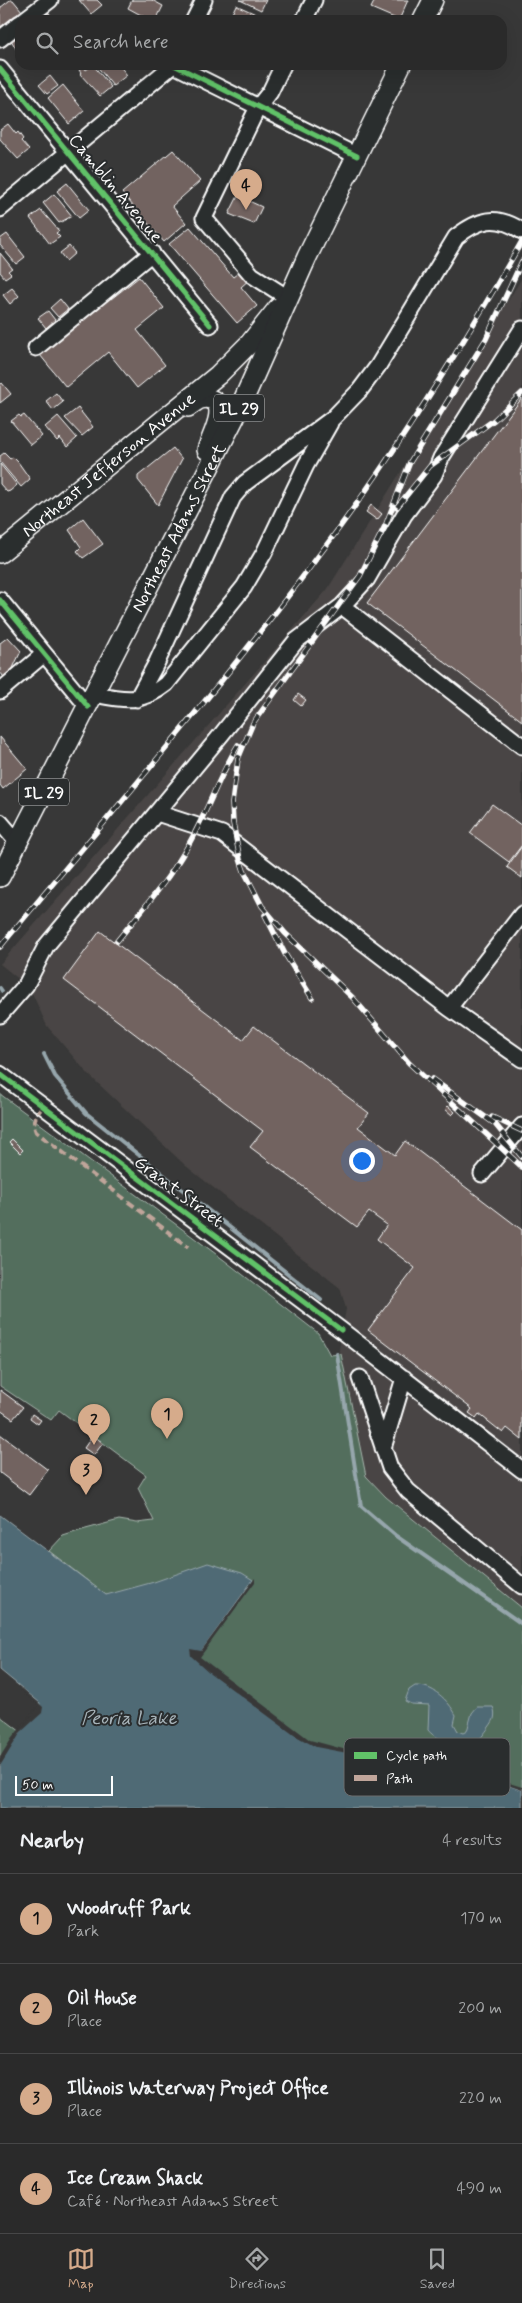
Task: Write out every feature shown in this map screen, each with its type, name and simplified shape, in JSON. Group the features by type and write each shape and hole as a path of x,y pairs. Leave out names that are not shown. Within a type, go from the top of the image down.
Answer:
{"main road":[{"path":"426,15 433,0"},
{"name":"Northeast Adams Street","path":"0,877 246,395 307,258 399,70"},
{"name":"Northeast Jefferson Avenue","path":"0,553 206,385 238,356 272,316 307,258"},
{"path":"104,468 198,400 208,398 217,403 219,414 216,423 165,556"}],"street":[{"path":"30,15 50,0"},
{"path":"196,15 204,0"},
{"path":"306,15 314,0"},
{"path":"0,39 15,28"},
{"name":"Camblin Avenue","path":"0,68 210,325"},
{"path":"0,209 70,153 167,70"},
{"path":"183,70 357,156"},
{"path":"281,70 270,92 258,107 204,218 252,275 285,296"},
{"path":"137,699 157,662 233,497 245,483 333,418 360,390 378,366 456,238 473,224 491,221 510,224 522,232"},
{"path":"36,348 152,253"},
{"path":"0,1015 26,985 46,946 157,813 296,641 342,606 367,579 404,515 434,475 441,458 472,412 522,329"},
{"path":"0,600 44,654 91,700 137,699 152,695 166,684 244,587 264,553 306,465 333,418"},
{"path":"342,606 522,746"},
{"path":"0,691 44,654"},
{"path":"157,813 222,834 449,1008 522,1059"},
{"path":"0,822 18,842"},
{"path":"449,1008 522,914"},
{"name":"Grant Street","path":"0,1074 341,1330 522,1470"},
{"path":"482,1174 522,1126"},
{"path":"360,1378 390,1468 408,1492 522,1586"},
{"path":"384,1448 404,1378"}],"shaded area":[{"path":"522,278 522,1608 386,1497 366,1476 339,1349 346,1309 340,1288 186,1166 88,1074 47,1026 33,995 26,985 0,964 327,590"}],"green space":[{"path":"0,1094 224,1260 318,1333 330,1355 341,1354 366,1476 386,1497 522,1608 522,1790 510,1786 510,1738 344,1738 344,1751 309,1742 197,1657 249,1587 106,1595 49,1551 63,1536 82,1530 119,1520 137,1523 154,1521 138,1488 146,1475 59,1410 51,1420 0,1386"},
{"path":"0,1716 21,1732 0,1762"}],"water":[{"name":"Peoria Lake","path":"0,1515 106,1595 154,1582 208,1563 242,1573 253,1580 197,1657 309,1742 344,1751 344,1796 510,1796 510,1786 522,1790 522,1808 0,1808 0,1762 14,1740 39,1709 40,1703 0,1670"},
{"path":"415,1686 422,1686 439,1694 456,1715 454,1724 458,1731 463,1733 467,1731 472,1713 477,1707 493,1707 494,1719 481,1738 439,1738 428,1730 429,1705 411,1704 405,1701 409,1690"}],"pier":[{"path":"255,1578 255,1582 200,1657 310,1740 344,1749 344,1752 316,1747 294,1735 210,1673 191,1656 190,1649 201,1651"},
{"path":"22,1688 43,1707 42,1713 21,1732 0,1766 0,1757 12,1738 37,1708 37,1704 21,1690"},
{"path":"510,1783 522,1787 522,1790 510,1786"}],"building":[{"path":"10,0 13,0 22,11 0,29 0,8"},
{"path":"79,0 97,0 102,5 91,14"},
{"path":"132,0 152,0 163,6 158,15 141,15 128,8"},
{"path":"240,0 266,0 261,10"},
{"path":"375,0 408,0 401,15 387,15 371,8"},
{"path":"236,5 258,15 231,15"},
{"path":"15,36 15,47 11,40"},
{"path":"79,70 97,70 111,87 100,96"},
{"path":"100,70 123,70 127,75 113,86"},
{"path":"50,76 58,86 47,94 39,85"},
{"path":"63,85 84,111 69,124 48,98"},
{"path":"8,124 16,134 18,132 23,139 21,141 29,150 18,159 0,139 0,130"},
{"path":"173,150 200,181 172,206 186,223 164,242 122,193"},
{"path":"67,183 89,210 79,218 57,191"},
{"path":"54,194 72,216 59,223 43,203"},
{"path":"238,196 262,207 254,224 229,214"},
{"path":"41,210 59,231 56,233 60,237 50,244 30,218"},
{"path":"190,227 233,277 242,270 250,279 241,287 257,306 237,323 169,244"},
{"path":"7,234 25,257 16,264 0,245 0,239"},
{"path":"69,246 75,253 66,261 60,253"},
{"path":"0,253 12,268 8,271 11,274 5,278 0,272"},
{"path":"139,277 164,308 137,330 165,365 137,388 108,352 66,387 40,355 108,296 111,299"},
{"path":"12,288 19,296 10,304 3,295"},
{"path":"60,299 68,309 58,317 50,308"},
{"path":"48,311 55,320 46,328 38,318"},
{"path":"2,383 11,394 0,403 0,385"},
{"path":"56,393 63,402 53,410 46,401"},
{"path":"522,398 522,721 367,603"},
{"path":"78,408 93,427 82,436 65,418"},
{"path":"19,415 21,417 24,415 42,436 31,445 11,421"},
{"path":"58,416 77,438 67,447 60,438 57,441 45,427"},
{"path":"173,448 182,459 158,505 138,480 138,476"},
{"path":"4,453 10,459 13,457 18,462 30,479 21,487 0,462 0,456"},
{"path":"0,464 17,485 7,492 0,484"},
{"path":"371,505 382,514 377,520 366,512"},
{"path":"83,518 103,544 83,558 77,551 81,547 69,530"},
{"path":"8,637 21,651 7,681 0,672 0,643"},
{"path":"298,694 306,700 301,706 294,700"},
{"path":"0,737 27,769 3,789 0,785"},
{"path":"492,804 522,826 522,845 509,862 470,833"},
{"path":"522,846 522,878 507,867"},
{"path":"100,931 243,1040 254,1026 369,1113 358,1127 395,1155 405,1141 522,1230 522,1440 507,1428 503,1433 479,1414 476,1418 469,1413 472,1409 368,1330 415,1268 377,1239 387,1225 369,1212 357,1227 250,1147 263,1131 64,980"},
{"path":"448,1106 455,1112 452,1115 445,1109"},
{"path":"12,1139 23,1150 20,1153 9,1142"},
{"path":"0,1390 23,1407 13,1419 0,1410"},
{"path":"32,1414 41,1420 38,1424 30,1418"},
{"path":"0,1434 48,1470 29,1495 0,1473"},
{"path":"93,1435 103,1443 94,1455 84,1448"}],"waterway":[{"path":"44,1054 55,1076 86,1113 321,1300"},
{"path":"337,1354 361,1506 396,1536 522,1624"}],"railway":[{"path":"0,947 229,671 318,557 382,468 424,405 522,241"},
{"path":"522,261 486,339 410,462 386,524 360,576 253,723 238,759 232,803 233,823 240,859 262,906 285,933 353,998 409,1063 522,1167"},
{"path":"397,507 430,466 494,420 522,393"},
{"path":"117,941 179,861 238,745"},
{"path":"265,915 285,954 312,998"},
{"path":"432,1079 495,1124 522,1157"},
{"path":"492,1117 522,1131"}],"marked path":[{"path":"43,1106 34,1121 36,1132 188,1247"}],"cycle path":[{"path":"0,69 210,325"},
{"path":"184,70 357,156"},
{"path":"0,600 88,707"},
{"path":"0,1074 341,1330"}],"place":[{"name":"Ice Cream Shack","path":"246,210"},
{"name":"Woodruff Park","path":"167,1439"},
{"name":"Oil House","path":"94,1445"},
{"name":"Illinois Waterway Project Office","path":"86,1495"}]}
